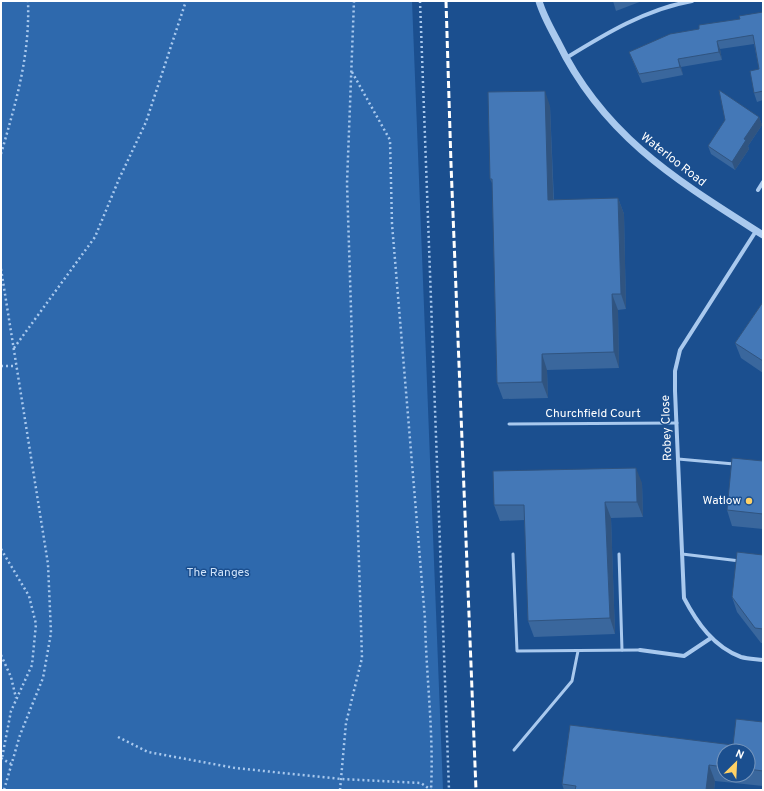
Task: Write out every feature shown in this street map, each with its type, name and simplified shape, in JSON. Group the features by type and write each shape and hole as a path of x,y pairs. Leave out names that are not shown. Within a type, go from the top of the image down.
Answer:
{"street":[{"name":"Waterloo Road","path":"539,1 566,58 584,87 610,120 644,154 684,185 763,235"},
{"path":"566,58 611,30 678,4 692,1"},
{"path":"758,190 763,182"},
{"name":"Robey Close","path":"756,231 680,350 675,371 684,598 696,620 712,638 726,649 742,657 763,660"},
{"path":"640,650 684,656 712,638"}],"lane":[{"name":"Churchfield Court","path":"509,424 677,423"},
{"path":"678,459 740,464"},
{"path":"513,554 517,651 640,650"},
{"path":"619,554 622,650"},
{"path":"682,554 748,562"},
{"path":"514,750 572,681 578,651"}],"path":[{"path":"1,154 21,84 29,25 28,1"},
{"path":"14,348 95,237 119,179 146,122 186,1"},
{"path":"340,790 346,723 362,658 346,183 354,1"},
{"path":"420,1 449,790"},
{"path":"351,71 390,140 392,224 430,700 431,790"},
{"path":"1,269 48,564 51,633 43,678 20,734 4,790"},
{"path":"1,366 17,366"},
{"path":"1,549 29,596 36,624 32,665 11,711 2,758 12,764"},
{"path":"1,655 11,677 17,698"},
{"path":"118,737 148,752 234,768 421,784 431,790"}],"green space":[{"name":"The Ranges","path":"1,1 412,1 443,790 1,790"}],"building":[{"path":"763,12 763,91 754,93 750,71 759,69 753,35 717,41 719,52 678,59 680,67 639,74 629,52 670,34 699,29 699,25 740,19 739,16"},
{"path":"719,90 759,117 744,139 746,140 732,162 708,146 725,120"},
{"path":"545,91 548,200 618,198 621,294 612,294 614,352 542,354 542,382 497,383 492,179 490,179 488,92"},
{"path":"763,302 763,361 735,343"},
{"path":"732,458 763,461 763,514 727,510"},
{"path":"636,468 637,502 605,502 610,618 528,621 524,505 494,505 493,471"},
{"path":"737,552 763,555 763,629 755,628 732,597"},
{"path":"736,719 763,722 763,771 756,770 756,743 733,743"},
{"path":"570,725 717,743 716,766 709,765 706,790 575,790 576,786 562,784"}],"railway":[{"path":"446,1 476,790"}],"place":[{"name":"Watlow","path":"749,501"}]}
